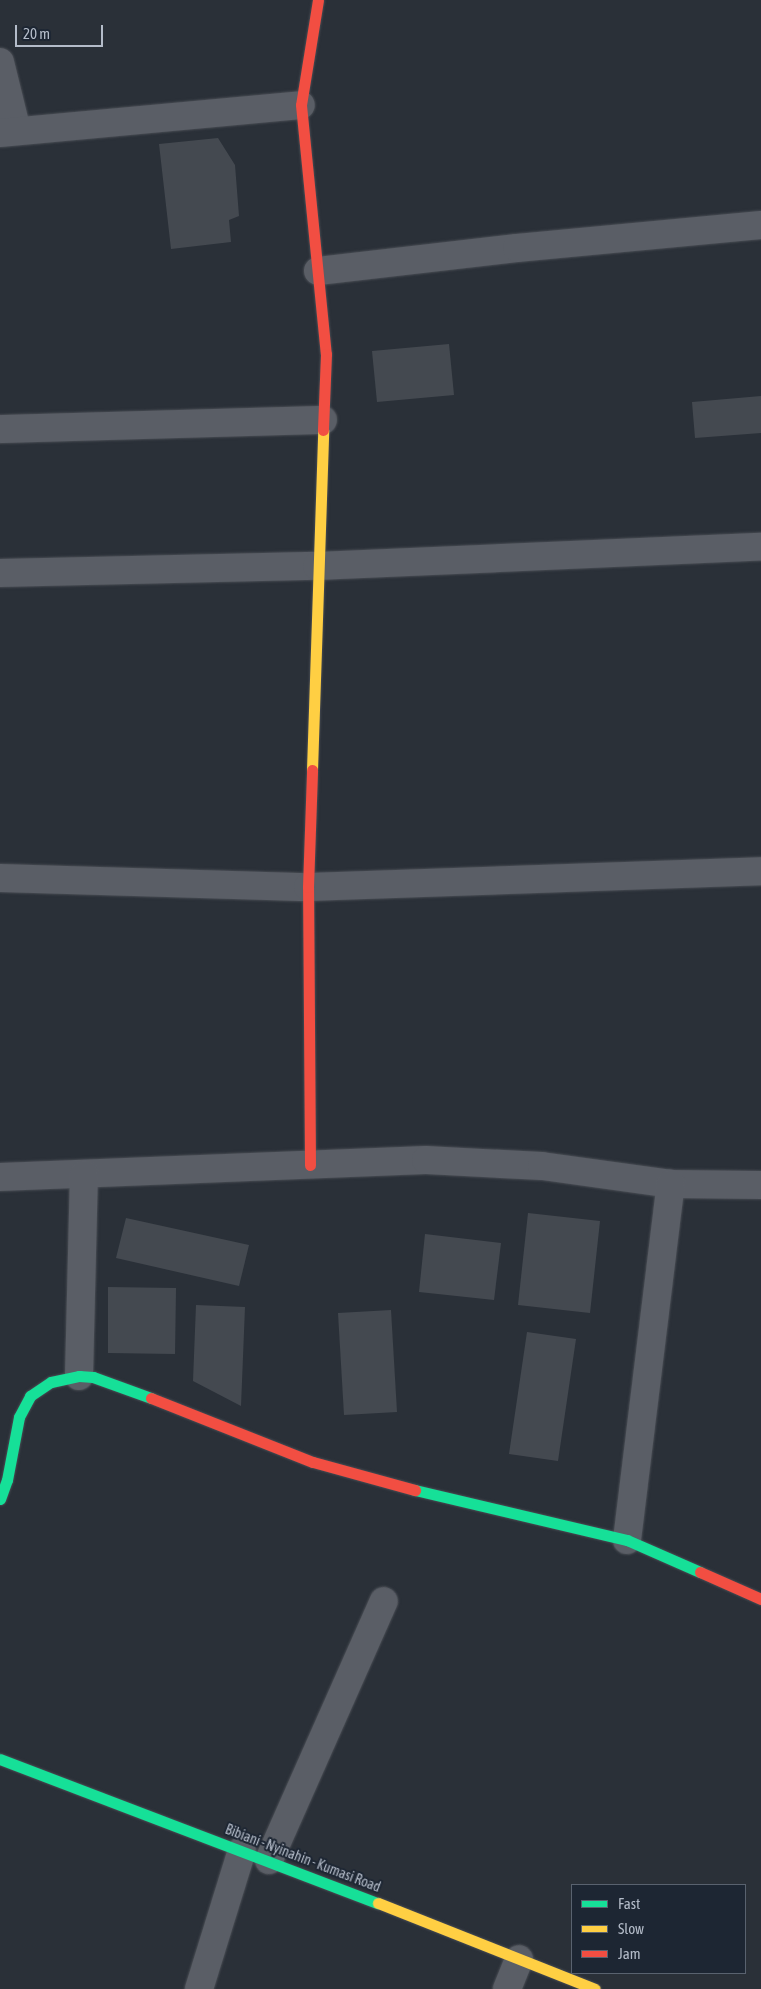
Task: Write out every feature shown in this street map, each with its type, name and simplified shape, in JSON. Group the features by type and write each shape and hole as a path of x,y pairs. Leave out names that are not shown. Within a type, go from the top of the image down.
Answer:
{"street":[{"path":"310,1165 308,887 317,566 326,354 301,105 318,0"},
{"path":"0,62 9,132 301,105"},
{"path":"318,271 517,248 761,225"},
{"path":"0,429 323,420"},
{"path":"0,573 317,566 761,547"},
{"path":"0,878 308,887 761,871"},
{"path":"0,1177 310,1165 484,1161 672,1184 761,1185"},
{"path":"80,1376 84,1174"},
{"path":"627,1540 672,1184"},
{"path":"0,1499 7,1480 19,1417 30,1396 40,1387 80,1376 114,1383 314,1462 426,1492 627,1540 761,1599"},
{"path":"269,1860 384,1601"},
{"name":"Bibiani - Nyinahin - Kumasi Road","path":"0,1759 269,1860 595,1989"},
{"path":"199,1989 242,1850"},
{"path":"507,1989 519,1959"}],"building":[{"path":"218,138 235,165 239,216 229,220 231,242 171,249 159,144"},
{"path":"449,344 454,395 377,402 372,351"},
{"path":"761,396 761,433 695,438 692,402"},
{"path":"528,1213 600,1221 590,1313 518,1305"},
{"path":"126,1218 249,1245 239,1286 116,1258"},
{"path":"425,1234 501,1243 494,1300 419,1292"},
{"path":"108,1287 176,1288 175,1354 108,1353"},
{"path":"196,1305 245,1307 241,1406 193,1381"},
{"path":"391,1310 397,1412 344,1415 338,1313"},
{"path":"527,1332 576,1339 558,1461 509,1454"}],"traffic: fast":[{"path":"0,1499 7,1480 19,1417 30,1396 51,1382 79,1376 93,1377 151,1398"},
{"path":"415,1490 627,1540 700,1572"},
{"path":"0,1759 378,1903"}],"traffic: slow":[{"path":"312,770 323,430"},
{"path":"378,1903 595,1989"}],"traffic: jam":[{"path":"318,0 301,105 326,354 323,430"},
{"path":"310,1165 308,887 312,770"},
{"path":"151,1398 313,1462 415,1490"},
{"path":"700,1572 761,1599"}]}
